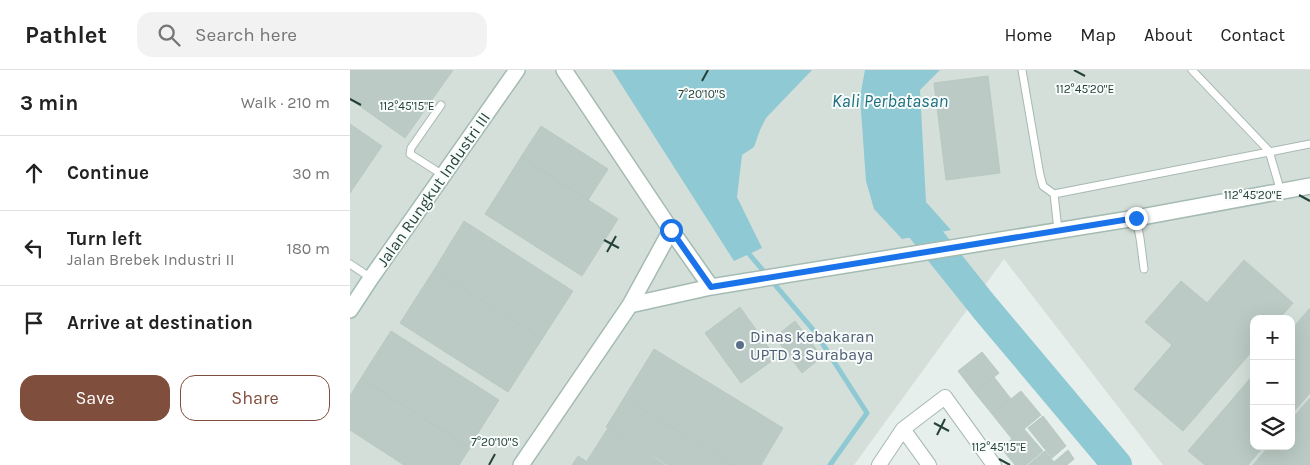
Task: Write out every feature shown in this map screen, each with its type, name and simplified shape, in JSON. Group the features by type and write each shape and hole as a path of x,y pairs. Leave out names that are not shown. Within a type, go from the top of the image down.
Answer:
{"street":[{"name":"Jalan Rungkut Industri III","path":"350,310 370,278 517,70"},
{"path":"564,70 711,287"},
{"path":"630,305 711,287 1136,218 1310,186"},
{"path":"520,465 630,305 671,230"},
{"path":"879,465 903,429 945,397 994,465"},
{"path":"903,429 929,465"}],"lane":[{"path":"1022,70 1040,175 1043,186 1054,194 1310,144"},
{"path":"1192,70 1269,151 1281,192"},
{"path":"441,105 411,148 410,154 443,176"},
{"path":"1054,194 1058,230"},
{"path":"1136,218 1144,269"},
{"path":"350,264 370,278"}],"shaded area":[{"path":"350,70 1310,70 1310,465 1163,465 1004,259 854,465 350,465"}],"water":[{"path":"612,70 812,70 766,118 754,147 742,155 737,197 762,248 734,261"},
{"name":"Kali Perbatasan","path":"865,70 940,70 920,90 926,202 951,230 902,239 874,209 866,181 860,97"}],"building":[{"path":"350,70 453,70 405,138 350,99"},
{"path":"988,76 1000,173 946,180 934,83"},
{"path":"350,124 382,146 350,193"},
{"path":"541,126 608,169 588,200 521,157"},
{"path":"521,157 618,219 582,276 485,214"},
{"path":"464,221 573,291 542,339 434,270"},
{"path":"1244,260 1293,303 1282,315 1250,315 1250,354 1183,431 1134,389 1172,345 1145,322 1181,281 1207,303"},
{"path":"434,270 542,339 508,392 400,323"},
{"name":"Dinas Kebakaran UPTD 3 Surabaya","path":"740,307 776,358 741,383 705,333"},
{"path":"1310,308 1310,393 1295,410 1295,360 1295,325"},
{"path":"795,321 822,357 802,373 775,337"},
{"path":"391,331 499,400 469,447 361,378"},
{"path":"654,349 783,428 761,465 733,465 624,398"},
{"path":"982,352 999,373 975,393 958,371"},
{"path":"994,377 1011,399 992,414 975,393"},
{"path":"361,378 470,448 459,465 404,465 350,430 350,396"},
{"path":"1250,379 1250,450 1261,450 1248,465 1205,465 1188,451"},
{"path":"1021,391 1041,415 1012,439 992,414"},
{"path":"624,398 733,465 668,465 606,427"},
{"path":"1310,398 1310,465 1253,465 1266,450 1295,450 1295,415"},
{"path":"1043,416 1066,446 1052,458 1028,428"},
{"path":"608,428 665,465 594,465 587,461"},
{"path":"1024,429 1043,451 1026,465 1015,465 1001,448"},
{"path":"1068,450 1074,459 1067,465 1028,465 1045,451 1054,462"},
{"path":"578,456 592,465 572,465"}],"waterway":[{"name":"Kali Perbatasan","path":"901,203 985,308 1117,465"},
{"path":"746,248 815,332 867,413 830,465"}],"place":[{"name":"Dinas Kebakaran UPTD 3 Surabaya","path":"740,345"}],"route":[{"path":"671,230 711,287 1136,218"}]}
